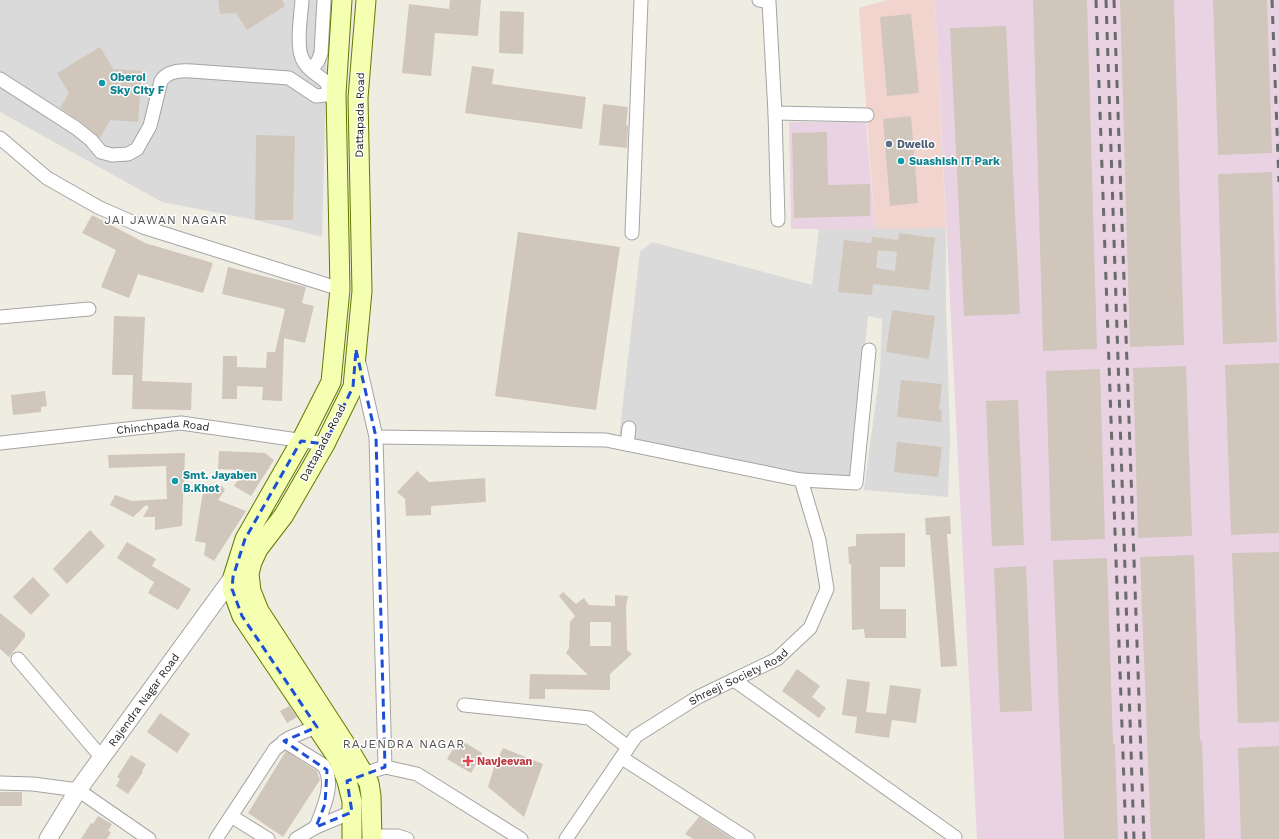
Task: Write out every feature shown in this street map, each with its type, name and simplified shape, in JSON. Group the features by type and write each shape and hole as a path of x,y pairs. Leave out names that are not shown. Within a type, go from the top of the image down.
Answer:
{"main road":[{"path":"342,0 332,94 340,289 331,382 301,441 245,539 241,576 232,589 242,616 324,724 340,763 356,777 369,783 371,796 372,838"},
{"name":"Dattapada Road","path":"241,576 258,549 284,515 325,444 353,387 362,291 358,98 366,0"},
{"path":"352,839 352,807 356,777"}],"street":[{"path":"0,79 76,128 91,140 101,152 112,155 128,154 137,149 150,126 158,87 164,77 180,70 289,78 316,96 332,94 327,83 304,62 300,51 302,0"},
{"path":"311,70 318,61 321,53 324,0"},
{"path":"632,233 641,0"},
{"path":"759,0 769,2 775,113 778,220"},
{"path":"775,113 867,115"},
{"path":"0,138 46,178 98,207 143,227 340,289"},
{"path":"0,317 89,310"},
{"path":"356,350 376,437 385,767"},
{"path":"376,437 606,440 801,480 856,483 869,350"},
{"name":"Chinchpada Road","path":"0,443 181,423 325,444"},
{"path":"627,444 629,428"},
{"name":"Shreeji Society Road","path":"566,839 636,736 698,697 777,659 810,628 827,589 819,540 801,480"},
{"name":"Rajendra Nagar Road","path":"48,839 78,790 241,576"},
{"path":"18,659 102,758"},
{"path":"734,680 955,837"},
{"path":"464,705 589,718 625,752 748,839"},
{"path":"216,839 231,816 277,754 284,740 324,724"},
{"path":"284,740 323,765 340,763"},
{"path":"316,826 325,804 327,791 340,763"},
{"path":"356,777 385,767 417,774 521,839"},
{"path":"0,783 33,784 78,790 149,839"},
{"path":"296,839 316,826 352,807"},
{"path":"231,816 268,839"},
{"path":"372,838 401,838"}],"highlighted area":[{"path":"356,350 376,437 385,767 347,781 352,812 316,827 325,804 327,770 284,741 317,727 242,616 232,589 233,577 245,539 301,441 325,444 353,387"}],"shaded area":[{"path":"0,0 328,0 322,237 255,220 162,202 0,112"},
{"name":"Suashish IT Park","path":"887,0 935,0 946,228 875,229 859,8"},
{"path":"935,0 1279,0 1279,839 977,839"},
{"path":"789,122 866,122 875,229 791,229"},
{"path":"946,228 946,306 950,438 948,497 864,490 880,371 882,319 868,316 852,476 823,477 619,437 640,252 652,242 812,285 819,229"}],"building":[{"path":"218,0 282,0 285,6 247,30 236,13 220,14"},
{"path":"450,0 481,0 478,36 435,33 431,76 402,73 409,4 449,9"},
{"path":"1033,0 1087,0 1097,349 1043,351"},
{"path":"1120,0 1174,0 1184,345 1130,347"},
{"path":"1213,0 1267,0 1272,153 1218,155"},
{"path":"500,11 524,12 523,54 499,53"},
{"path":"911,14 919,93 887,96 880,17"},
{"path":"1006,26 1020,314 964,316 950,28"},
{"name":"Oberoi Sky City F","path":"100,47 113,69 142,71 138,122 110,120 100,138 81,122 60,108 69,93 57,73"},
{"path":"472,66 494,69 492,84 586,97 582,129 465,113"},
{"path":"603,104 628,107 626,125 628,126 627,148 599,145"},
{"name":"Suashish IT Park","path":"911,116 918,203 890,206 883,119"},
{"path":"827,132 828,185 870,184 870,216 794,218 792,133"},
{"path":"256,135 295,136 293,220 255,220"},
{"path":"1272,172 1277,342 1223,344 1218,174"},
{"path":"92,215 145,243 213,263 203,293 138,274 129,298 101,287 116,250 82,233"},
{"path":"518,232 620,247 596,410 495,396"},
{"path":"899,233 935,238 929,290 873,284 872,295 838,292 844,240 871,243 872,237 898,240","holes":["878,250 897,252 895,271 876,268"]},
{"path":"228,267 306,287 302,303 314,306 305,343 284,338 282,401 262,400 263,387 237,386 237,399 222,399 223,356 237,356 237,367 266,368 267,352 275,352 285,309 222,294"},
{"path":"892,310 935,316 929,359 886,352"},
{"path":"114,316 145,317 142,381 192,383 191,410 132,409 133,375 112,375"},
{"path":"1279,363 1279,533 1231,535 1225,365"},
{"path":"1186,366 1192,536 1138,538 1133,368"},
{"path":"1100,369 1105,539 1051,541 1046,371"},
{"path":"901,380 942,384 939,410 942,410 941,422 897,417"},
{"path":"45,391 47,406 41,407 41,412 13,415 11,395"},
{"path":"1018,400 1024,545 992,546 986,401"},
{"path":"897,442 942,447 938,477 894,472"},
{"path":"219,451 265,453 274,460 251,496 234,486 244,470 218,469"},
{"name":"Smt. Jayaben B.Khot","path":"185,453 182,526 155,530 155,517 143,517 149,507 146,505 133,517 110,505 115,495 132,501 167,499 166,466 109,468 108,455"},
{"path":"417,471 429,482 485,478 486,502 431,506 431,515 406,516 405,499 397,492"},
{"path":"204,486 222,486 225,490 218,500 246,511 214,561 204,555 206,543 195,541"},
{"path":"950,516 951,534 947,534 957,666 941,667 930,535 926,535 925,518"},
{"path":"90,530 105,546 67,584 53,569"},
{"path":"905,533 905,567 880,567 880,609 906,609 906,638 865,638 864,629 852,630 851,564 849,564 848,547 856,546 856,534"},
{"path":"127,542 156,559 152,566 191,589 178,610 148,593 154,582 117,558"},
{"path":"1279,552 1279,722 1238,723 1232,553"},
{"path":"1194,555 1200,741 1202,740 1205,839 1151,839 1140,557"},
{"path":"1107,558 1113,744 1115,744 1118,839 1064,839 1053,560"},
{"path":"1026,566 1032,711 1000,712 994,568"},
{"path":"33,577 50,595 31,615 13,597"},
{"path":"563,592 576,604 584,598 589,605 615,606 615,595 628,596 626,606 627,650 632,654 610,674 610,690 545,689 545,699 529,699 530,674 588,675 566,653 569,648 570,622 575,616 559,596","holes":["590,622 611,622 611,646 590,646"]},
{"path":"0,613 25,633 25,637 9,657 0,649"},
{"path":"797,669 820,686 812,697 826,708 819,718 782,691"},
{"path":"847,679 870,682 866,712 886,714 890,685 921,689 916,723 892,720 889,738 855,733 857,717 842,715"},
{"path":"289,706 297,717 287,723 280,711"},
{"path":"160,713 190,734 177,753 147,732"},
{"path":"459,739 482,753 471,773 447,759"},
{"path":"1279,746 1279,839 1241,839 1238,748"},
{"path":"503,748 543,764 524,817 488,787 495,764"},
{"path":"286,751 317,771 320,780 283,837 248,813"},
{"path":"131,755 146,764 142,771 143,772 128,794 116,786 120,779 117,777"},
{"path":"0,792 22,792 22,806 0,806"},
{"path":"98,816 112,824 108,831 111,832 107,839 81,839 91,823 93,824"},
{"path":"699,817 733,839 693,839 685,834"}],"railway":[{"path":"1096,0 1126,839"},
{"path":"1106,0 1134,839"},
{"path":"1114,0 1144,839"},
{"path":"1272,0 1279,182"}],"place":[{"name":"Oberoi Sky City F","path":"102,83"},
{"name":"Dwello","path":"889,144"},
{"name":"Suashish IT Park","path":"901,161"},
{"name":"Smt. Jayaben B.Khot","path":"175,481"},
{"name":"Navjeevan","path":"468,761"}],"district":[{"name":"JAI JAWAN NAGAR","path":"166,220"},
{"name":"RAJENDRA NAGAR","path":"404,744"}]}
